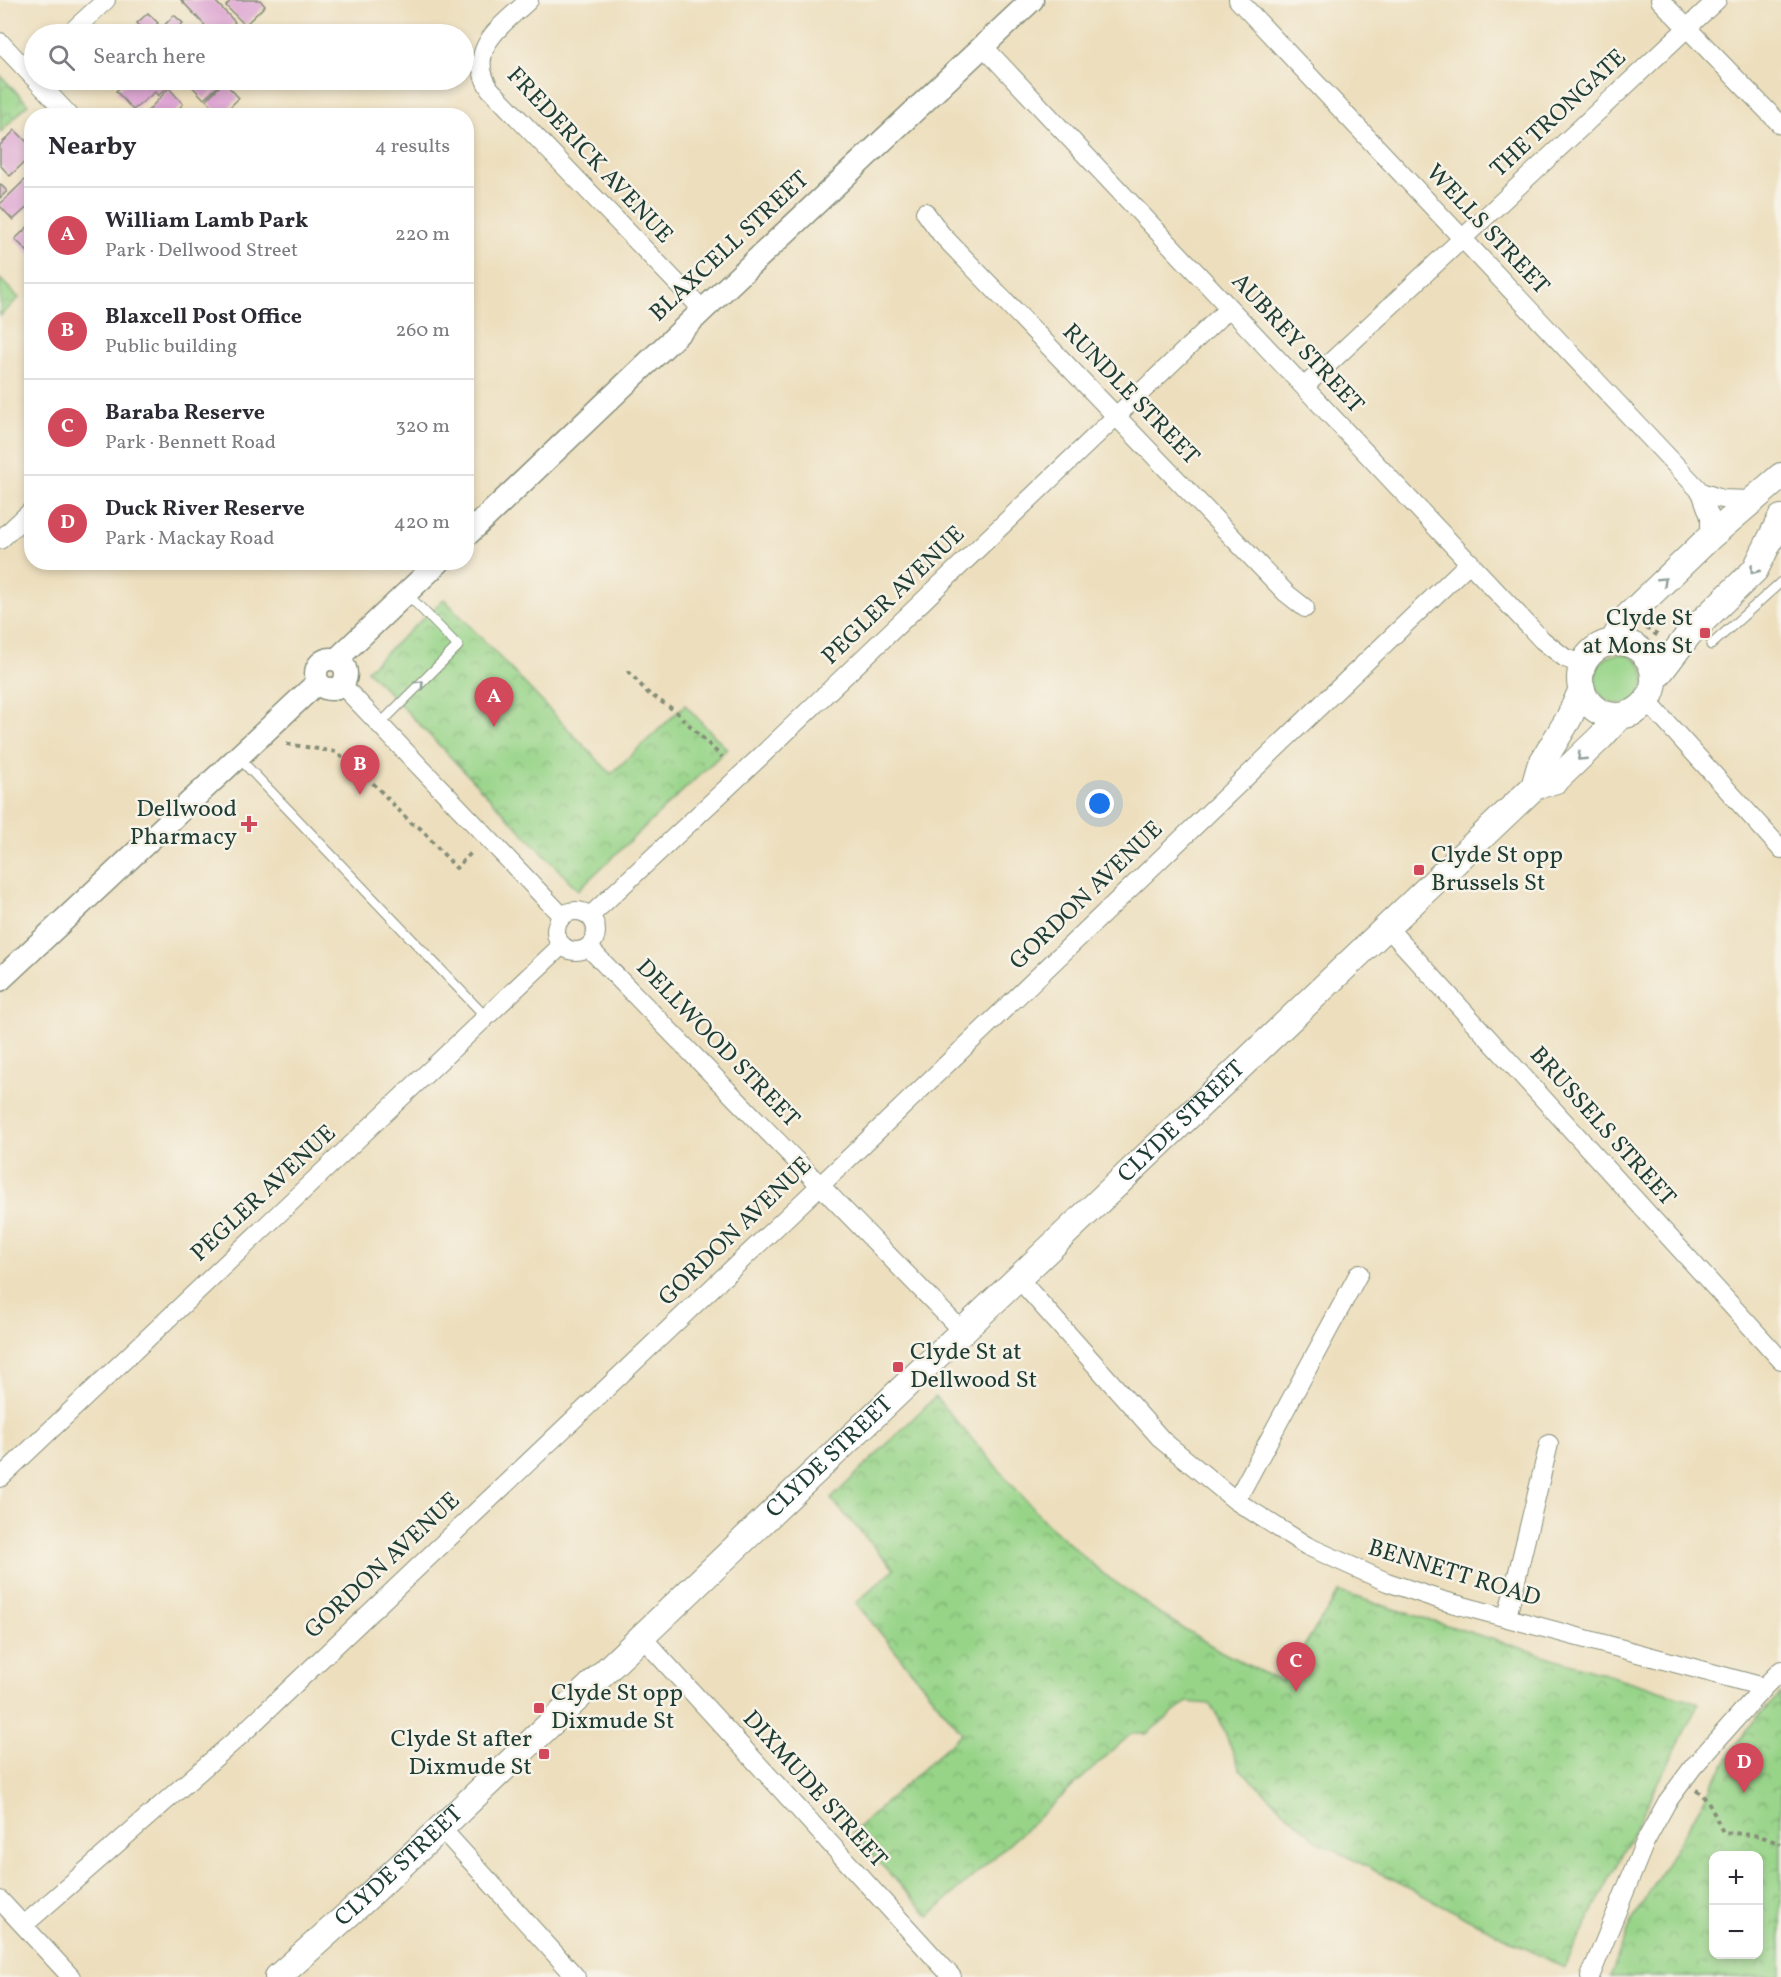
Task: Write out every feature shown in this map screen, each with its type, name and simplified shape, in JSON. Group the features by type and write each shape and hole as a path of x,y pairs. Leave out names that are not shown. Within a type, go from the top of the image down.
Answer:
{"main road":[{"path":"1613,642 1626,618 1710,537 1781,476"},
{"path":"1650,690 1653,667 1647,656 1637,648 1626,643 1613,642 1595,649 1588,656 1583,677 1587,700 1596,709 1608,714 1620,716 1632,712 1650,690 1689,634 1755,570 1781,518"},
{"name":"CLYDE STREET","path":"1534,787 1540,766 1569,718 1583,677"},
{"name":"CLYDE STREET","path":"278,1977 441,1828 1534,787 1556,780 1620,716"}],"street":[{"path":"80,24 106,0"},
{"name":"FREDERICK AVENUE","path":"529,0 490,37 483,48 480,58 483,78 498,97 703,310"},
{"name":"BLAXCELL STREET","path":"474,526 1032,0"},
{"name":"WELLS STREET","path":"1238,0 1701,492 1710,518 1710,537"},
{"path":"1660,0 1781,125"},
{"name":"THE TRONGATE","path":"1304,387 1717,0"},
{"path":"0,42 24,65"},
{"name":"AUBREY STREET","path":"983,46 1542,640 1565,658 1583,677"},
{"path":"47,90 63,108"},
{"name":"RUNDLE STREET","path":"925,212 941,234 1286,593 1305,608"},
{"name":"PEGLER AVENUE","path":"590,916 1229,308"},
{"path":"1701,492 1722,499 1751,500"},
{"path":"0,540 24,518"},
{"name":"GORDON AVENUE","path":"24,1925 240,1736 821,1185 1470,562"},
{"path":"336,660 431,570"},
{"path":"328,659 336,660 346,670 345,680 337,688 327,689 318,682 316,672 320,664 328,659"},
{"path":"0,980 318,682"},
{"path":"342,685 562,916"},
{"path":"1650,690 1781,849"},
{"path":"577,911 590,916 595,925 595,935 588,946 580,950 572,950 561,945 556,935 556,926 562,916 568,912 577,911"},
{"name":"BRUSSELS STREET","path":"1386,927 1781,1360"},
{"name":"PEGLER AVENUE","path":"0,1478 561,945"},
{"name":"DELLWOOD STREET","path":"588,946 962,1331"},
{"path":"1236,1501 1359,1273"},
{"name":"BENNETT ROAD","path":"1018,1278 1163,1441 1236,1501 1307,1546 1352,1568 1444,1601 1764,1687"},
{"path":"1507,1617 1549,1444"},
{"name":"DIXMUDE STREET","path":"641,1636 952,1977"},
{"path":"1590,1977 1645,1842 1667,1802 1693,1767 1781,1670"},
{"path":"441,1828 576,1977"},
{"path":"0,1900 71,1977"}],"lane":[{"path":"1712,645 1781,582"},
{"path":"379,725 458,646 407,594"},
{"path":"238,757 486,1017"}],"path":[{"path":"1638,623 1662,639"},
{"path":"628,671 648,693 674,710 722,757"},
{"path":"286,744 337,752 359,774 366,776 411,823 420,828 456,868 471,853"},
{"path":"1680,1784 1700,1791 1723,1832 1760,1836 1781,1844"}],"green space":[{"path":"0,75 28,104 0,133"},
{"path":"0,279 19,298 0,316"},
{"path":"444,599 611,774 685,705 727,749 578,890 367,670"},
{"path":"1620,654 1638,661 1645,679 1638,697 1620,704 1602,697 1595,679 1602,661"},
{"path":"935,1397 1045,1522 1101,1572 1162,1615 1220,1651 1281,1682 1339,1592 1699,1703 1564,1968 1317,1841 1240,1769 1220,1720 1210,1704 1187,1702 1146,1734 1131,1734 929,1916 852,1833 962,1733 856,1603 894,1569 831,1499"},
{"path":"1781,1693 1781,1977 1610,1977 1631,1923 1745,1730"}],"building":[{"path":"181,0 214,0 235,22 233,24 204,24"},
{"path":"231,0 260,0 265,6 244,24 226,6"},
{"path":"148,13 158,23 138,24"},
{"path":"174,15 183,23 182,24 166,24"},
{"path":"164,90 158,96 155,92 135,108 131,108 116,91"},
{"path":"167,90 171,90 183,104 179,108 150,108"},
{"path":"195,90 214,90 204,99"},
{"path":"216,90 232,90 239,98 229,108 214,108 206,100"},
{"path":"15,130 24,139 24,163 10,176 0,165 0,145"},
{"path":"24,181 24,210 13,220 0,204"},
{"path":"0,184 7,191 0,198"},
{"path":"24,231 24,248 15,239"}],"place":[{"name":"Clyde St at Mons St","path":"1705,633"},
{"name":"William Lamb Park","path":"494,727"},
{"name":"Blaxcell Post Office","path":"360,795"},
{"name":"Dellwood Pharmacy","path":"249,824"},
{"name":"Clyde St opp Brussels St","path":"1419,870"},
{"name":"Clyde St at Dellwood St","path":"898,1367"},
{"name":"Baraba Reserve","path":"1296,1692"},
{"name":"Clyde St opp Dixmude St","path":"539,1708"},
{"name":"Clyde St after Dixmude St","path":"544,1754"},
{"name":"Duck River Reserve","path":"1744,1793"}]}
